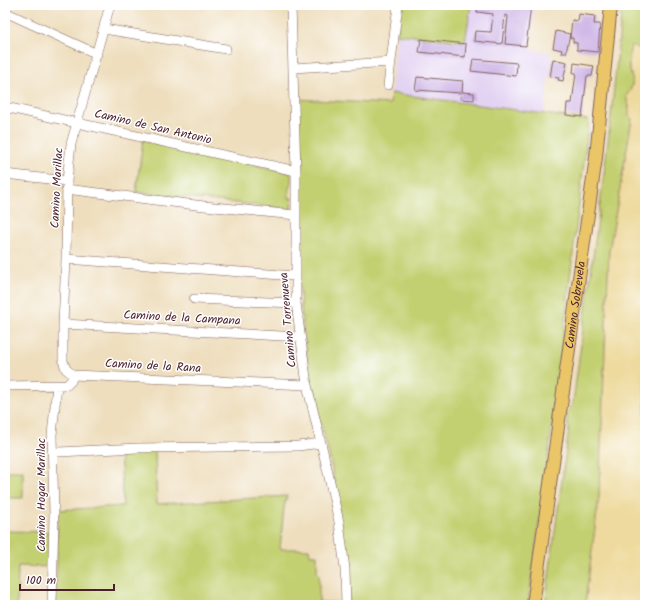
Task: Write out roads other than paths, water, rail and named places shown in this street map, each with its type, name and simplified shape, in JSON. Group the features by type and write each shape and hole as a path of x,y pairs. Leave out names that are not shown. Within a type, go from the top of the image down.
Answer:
{"main road":[{"name":"Camino Sobrevela","path":"533,605 596,157 611,5"}],"street":[{"name":"Camino Marillac","path":"72,374 66,369 63,361 66,259 66,185 71,144 110,5"},
{"name":"Camino Torrenueva","path":"291,5 296,171 296,303 307,385 339,522 345,569 346,605"},
{"path":"388,85 398,5"},
{"path":"5,12 97,54"},
{"path":"104,29 226,49"},
{"path":"293,68 391,62"},
{"name":"Camino de San Antonio","path":"5,107 296,171"},
{"path":"5,174 204,206 296,215"},
{"path":"66,259 295,276"},
{"path":"194,299 296,303"},
{"name":"Camino de la Campana","path":"63,324 300,337"},
{"path":"5,386 67,385 71,381 72,374"},
{"name":"Camino de la Rana","path":"72,374 307,385"},
{"name":"Camino Hogar Marillac","path":"52,605 54,513 52,435 58,386"},
{"path":"53,452 168,447 298,446 321,443"}]}
